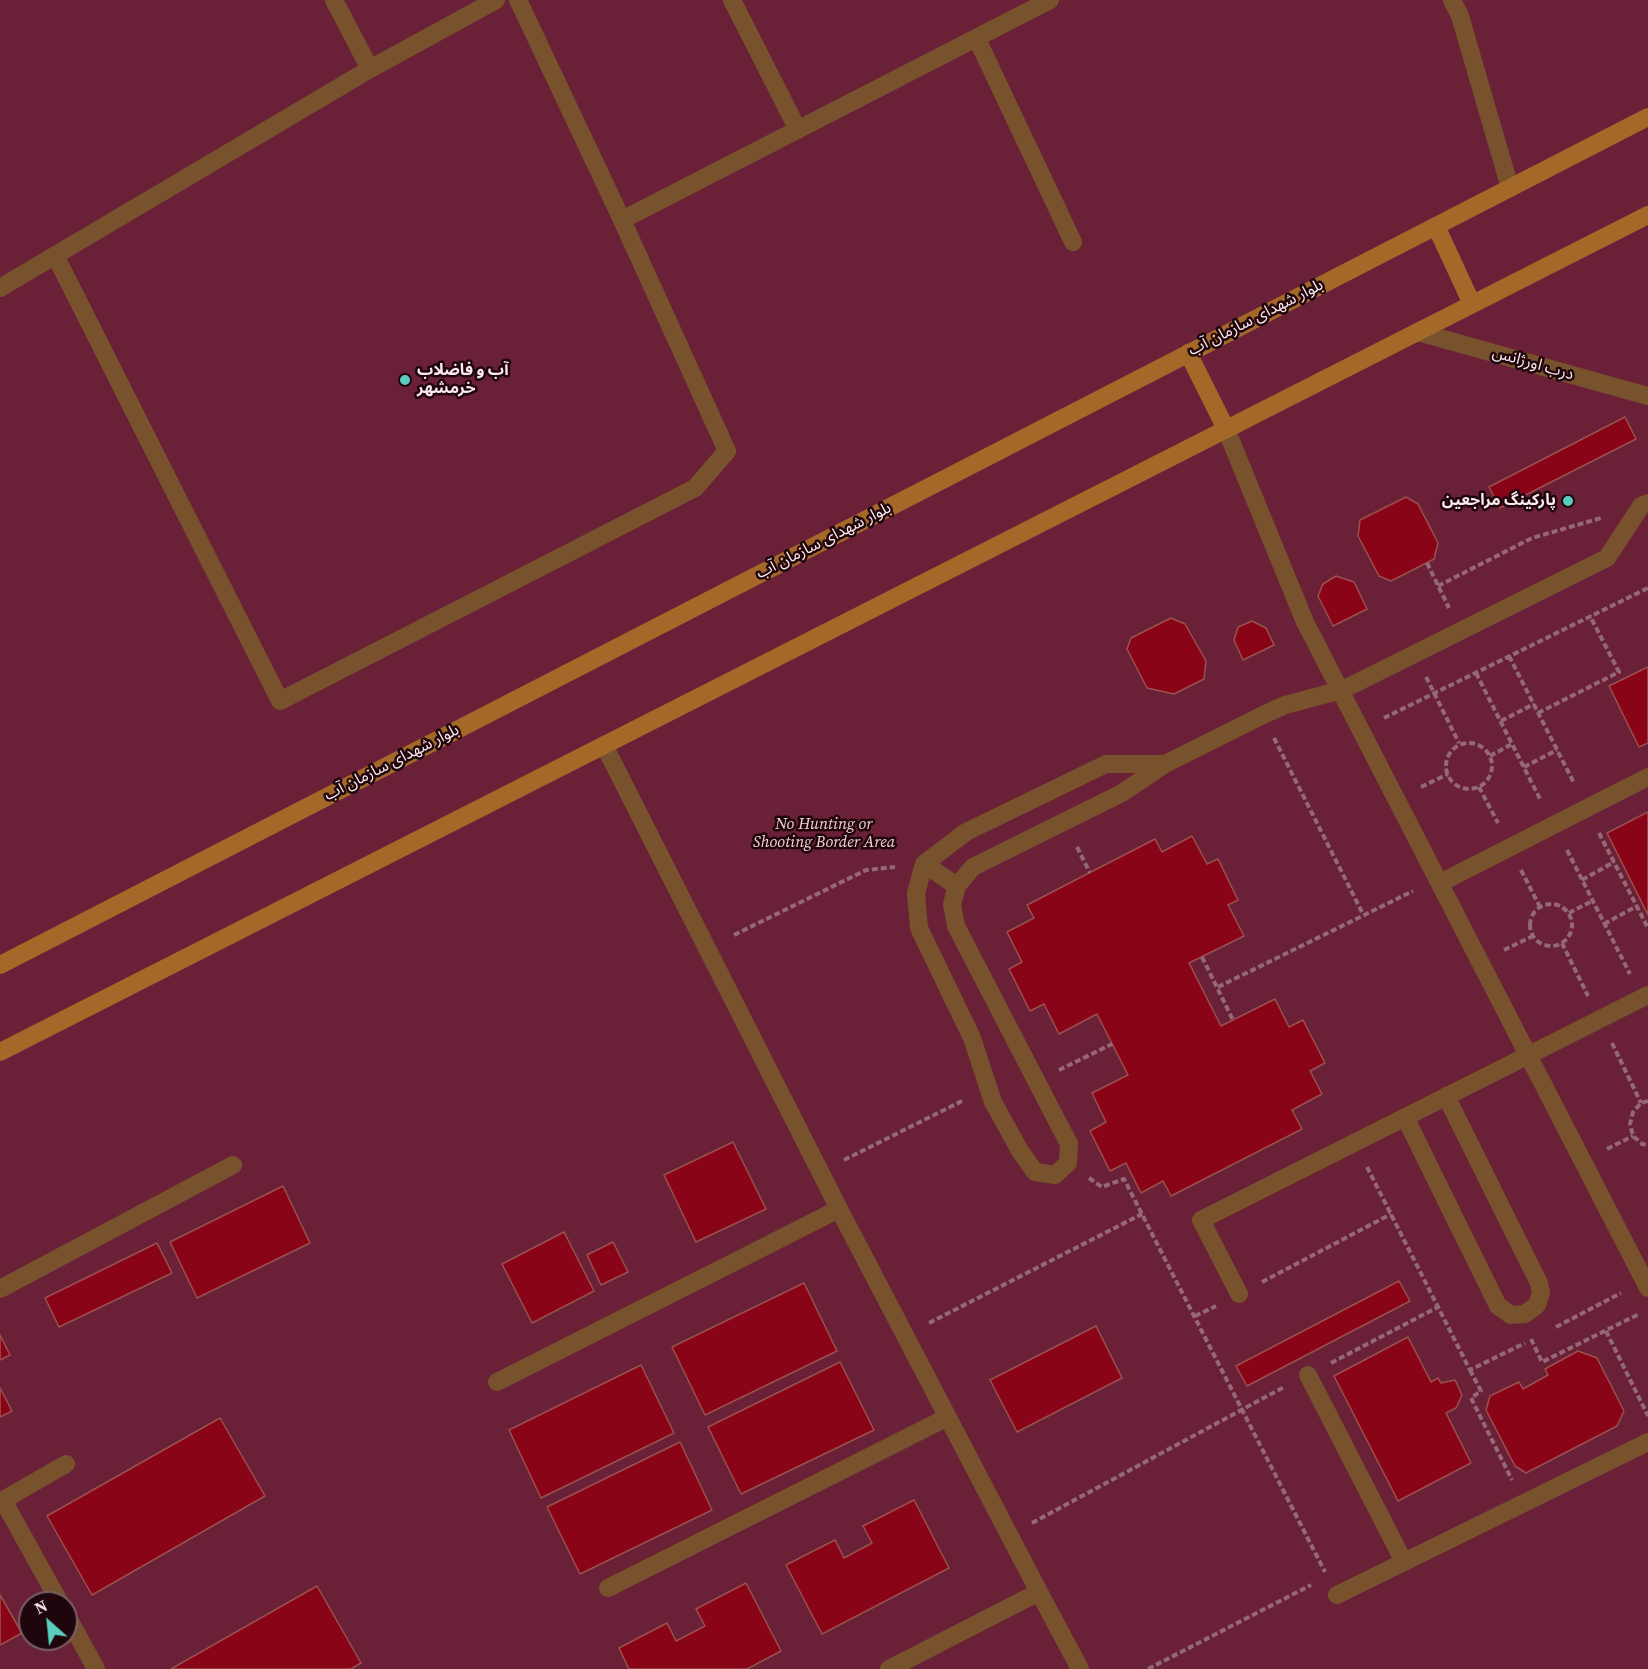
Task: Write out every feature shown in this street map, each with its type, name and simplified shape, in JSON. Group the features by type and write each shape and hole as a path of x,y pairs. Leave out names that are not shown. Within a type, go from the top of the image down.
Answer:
{"main road":[{"name":"بلوار شهدای سازمان آب","path":"0,965 1648,117"},
{"path":"0,1052 1648,215"},
{"path":"1436,226 1472,304"},
{"path":"1188,353 1226,429"}],"street":[{"path":"334,0 370,69"},
{"path":"0,288 370,69 496,0"},
{"path":"55,255 280,702 695,489 727,451 622,220 518,0"},
{"path":"732,0 798,130"},
{"path":"622,220 1050,0"},
{"path":"1452,0 1466,37 1510,188"},
{"path":"977,39 1072,242"},
{"name":"درب اورژانس","path":"1418,332 1648,396"},
{"path":"1226,429 1305,622 1648,1288"},
{"path":"1165,764 1106,764 966,832 924,864 916,893 919,928 972,1038 988,1088 1020,1150 1035,1172 1055,1174 1068,1163 1069,1144 956,926 952,904 957,886 973,867 1122,794 1165,764 1285,705 1341,690 1607,558 1645,504"},
{"path":"604,745 820,1173 1080,1669"},
{"path":"1440,883 1648,777"},
{"path":"924,864 957,886"},
{"path":"1239,1294 1201,1220 1648,995"},
{"path":"1405,1118 1498,1306 1511,1315 1524,1314 1537,1305 1541,1293 1539,1283 1446,1096"},
{"path":"0,1289 233,1164"},
{"path":"497,1382 839,1209"},
{"path":"1308,1375 1404,1562"},
{"path":"608,1588 948,1417"},
{"path":"1337,1594 1648,1442"},
{"path":"53,1591 2,1501 66,1464"},
{"path":"889,1669 1040,1592"},
{"path":"78,1636 96,1669"}],"path":[{"path":"1438,586 1532,538 1645,504"},
{"path":"1427,563 1461,631"},
{"path":"1361,729 1648,588"},
{"path":"1538,713 1619,672 1590,616"},
{"path":"1414,654 1459,743"},
{"path":"1501,721 1534,704"},
{"path":"1263,716 1363,914"},
{"path":"1473,742 1487,749 1493,762 1490,777 1479,788 1465,789 1451,782 1445,769 1448,754 1459,743 1473,742"},
{"path":"1490,756 1512,744"},
{"path":"1524,767 1557,750"},
{"path":"1582,880 1614,862"},
{"path":"734,935 866,870 924,864"},
{"path":"1218,987 1406,893 1440,883"},
{"path":"1569,914 1592,901"},
{"path":"1550,904 1561,906 1569,914 1572,924 1569,934 1562,943 1551,946 1541,943 1533,936 1530,925 1532,915 1540,907 1550,904"},
{"path":"1604,924 1637,906"},
{"path":"1202,957 1233,1020"},
{"path":"1037,1081 1112,1044"},
{"path":"820,1173 988,1088"},
{"path":"1648,1101 1641,1103 1632,1112 1629,1124 1633,1136 1642,1144 1648,1145"},
{"path":"1068,1163 1102,1187 1124,1179 1337,1594"},
{"path":"905,1336 1142,1214"},
{"path":"1195,1316 1391,1214"},
{"path":"1010,1535 1438,1307"},
{"path":"1524,1314 1531,1340 1542,1362 1648,1310"},
{"path":"1606,1331 1648,1416"},
{"path":"1470,1370 1481,1391 1471,1398 1524,1503"},
{"path":"1149,1669 1328,1576"}],"green space":[{"name":"No Hunting or Shooting Border Area","path":"0,0 1648,0 1648,1669 0,1669"}],"building":[{"path":"1625,417 1636,439 1500,508 1489,487"},
{"path":"1406,497 1418,504 1438,543 1434,559 1391,581 1379,576 1358,536 1360,520"},
{"path":"1336,576 1354,582 1367,609 1333,626 1318,596 1323,584"},
{"path":"1171,618 1185,624 1206,661 1204,679 1174,694 1147,688 1127,649 1131,638"},
{"path":"1252,621 1266,628 1274,645 1243,660 1234,640 1238,627"},
{"path":"1648,667 1648,743 1639,747 1609,686"},
{"path":"1648,812 1648,915 1607,833"},
{"path":"1192,836 1207,864 1218,859 1238,900 1228,905 1244,936 1189,963 1221,1026 1275,999 1289,1027 1303,1020 1325,1063 1310,1071 1322,1094 1292,1110 1302,1129 1171,1196 1163,1181 1141,1193 1126,1163 1110,1171 1090,1131 1106,1122 1092,1093 1128,1075 1097,1014 1059,1034 1044,1004 1030,1011 1009,969 1022,962 1007,932 1034,918 1027,905 1155,839 1162,852"},
{"path":"733,1142 766,1209 696,1242 664,1175"},
{"path":"283,1186 310,1243 197,1298 170,1242"},
{"path":"564,1232 594,1291 532,1323 502,1264"},
{"path":"613,1242 628,1272 601,1285 587,1255"},
{"path":"157,1243 172,1273 59,1327 45,1298"},
{"path":"1399,1281 1410,1301 1247,1386 1236,1366"},
{"path":"804,1283 837,1351 705,1415 672,1347"},
{"path":"1096,1326 1122,1378 1017,1432 990,1380"},
{"path":"0,1335 10,1355 0,1360"},
{"path":"1408,1337 1431,1382 1438,1378 1441,1383 1455,1380 1462,1395 1456,1408 1446,1413 1471,1463 1398,1501 1334,1376"},
{"path":"1578,1351 1597,1358 1624,1411 1617,1426 1526,1473 1515,1466 1486,1410 1490,1396 1519,1382 1523,1389 1548,1375 1545,1369"},
{"path":"840,1362 874,1430 741,1494 708,1427"},
{"path":"641,1365 674,1433 541,1498 509,1430"},
{"path":"0,1388 12,1411 0,1417"},
{"path":"220,1418 265,1496 92,1595 47,1516"},
{"path":"680,1442 712,1510 580,1574 547,1507"},
{"path":"914,1500 949,1568 822,1634 786,1565 835,1540 844,1558 872,1543 863,1526"},
{"path":"746,1583 781,1651 747,1669 629,1669 619,1648 667,1623 676,1641 705,1626 696,1609"},
{"path":"317,1586 361,1663 351,1669 171,1669"},
{"path":"0,1595 18,1626 18,1635 0,1645"}],"place":[{"name":"آب و فاضلاب خرمشهر","path":"405,380"},
{"name":"پارکینگ مراجعین","path":"1568,501"}]}
